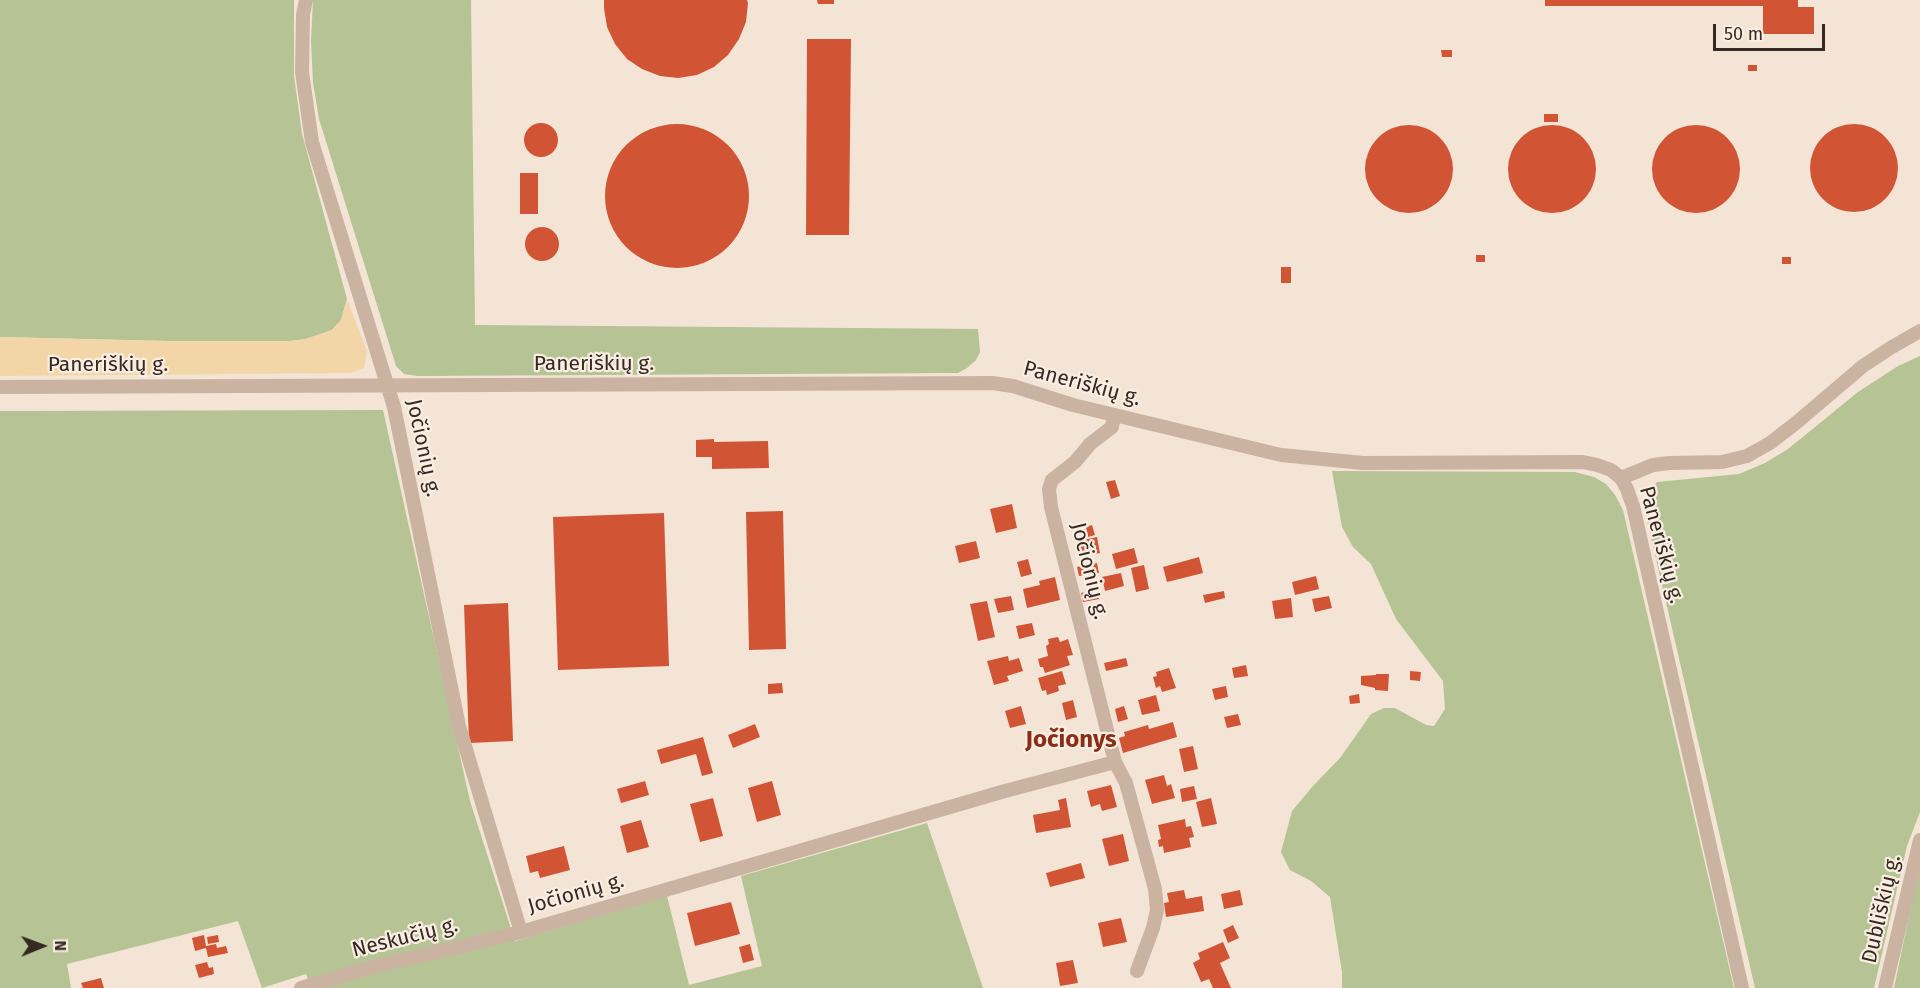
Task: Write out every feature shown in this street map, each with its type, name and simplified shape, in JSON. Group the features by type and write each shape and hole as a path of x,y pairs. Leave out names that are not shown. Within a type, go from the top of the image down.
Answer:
{"street":[{"name":"Jočionių g.","path":"306,0 303,15 302,72 312,142 387,385 418,521 459,726 521,932 1005,791 1115,762"},
{"path":"1621,478 1638,470 1662,464 1722,462 1747,456 1770,443 1796,423 1863,366 1892,346 1920,332"},
{"name":"Paneriškių g.","path":"0,387 992,383 1013,386 1114,416 1237,446 1292,456 1363,463 1583,462 1597,465 1611,470 1621,478 1628,489 1633,506 1742,988"},
{"name":"Jočionių g.","path":"1114,416 1112,428 1090,444 1075,462 1052,480 1049,489 1051,507 1115,762 1126,783 1155,889 1157,910 1153,928 1137,971"},
{"name":"Dubliškių g.","path":"1886,988 1920,840"},
{"name":"Neskučių g.","path":"301,988 369,968 521,932"}],"green space":[{"path":"0,0 294,0 294,76 302,134 347,299 341,320 332,330 306,339 290,341 0,337"},
{"path":"313,0 471,0 475,325 978,329 980,352 976,360 958,373 418,376 404,374 396,366 319,119 313,83 311,41"},
{"path":"1920,356 1920,812 1907,846 1874,988 1755,988 1645,511 1649,492 1657,482 1739,474 1765,463 1788,449 1858,392 1898,366"},
{"path":"383,410 470,801 515,941 667,896 689,985 762,966 741,876 927,823 983,988 311,988 306,974 262,988 238,921 67,964 71,988 0,988 0,411"},
{"path":"1332,471 1575,472 1594,477 1606,484 1615,495 1623,510 1734,988 1342,988 1342,972 1330,897 1311,881 1290,870 1281,852 1292,811 1340,758 1371,714 1384,708 1395,708 1426,725 1434,726 1445,709 1443,681 1396,619 1371,564 1353,547 1342,527"},
{"path":"1920,871 1920,988 1894,988 1916,883"}],"sand":[{"path":"347,299 367,351 364,368 351,373 0,376 0,337 290,341 306,339 332,330 341,320"}],"building":[{"path":"604,0 747,0 748,3 746,22 739,39 728,55 714,67 697,75 678,78 660,76 642,69 627,59 615,44 607,27"},
{"path":"817,0 834,0 834,4 818,4"},
{"path":"1545,0 1798,0 1798,7 1814,7 1814,34 1763,34 1763,6 1545,6"},
{"path":"807,39 851,39 849,235 806,235"},
{"path":"1441,50 1452,50 1452,57 1442,57"},
{"path":"1748,65 1757,65 1757,71 1748,71"},
{"path":"1544,114 1558,114 1558,122 1544,122"},
{"path":"541,123 553,128 558,140 553,152 541,157 529,152 524,140 529,128"},
{"path":"677,124 704,130 717,136 728,145 737,156 743,169 749,196 743,223 737,236 728,247 717,256 704,262 677,268 650,262 637,256 626,247 617,236 611,223 605,196 611,169 617,156 626,145 637,136 650,130"},
{"path":"1854,124 1871,128 1885,137 1894,151 1898,168 1894,185 1885,199 1871,208 1854,212 1837,208 1823,199 1814,185 1810,168 1814,151 1823,137 1837,128"},
{"path":"1409,125 1426,129 1440,138 1449,152 1453,169 1449,186 1440,200 1426,209 1409,213 1392,209 1378,200 1369,186 1365,169 1369,152 1378,138 1392,129"},
{"path":"1552,125 1569,129 1583,138 1592,152 1596,169 1592,186 1583,200 1569,209 1552,213 1535,209 1521,200 1512,186 1508,169 1512,152 1521,138 1535,129"},
{"path":"1696,125 1713,129 1727,138 1736,152 1740,169 1736,186 1727,200 1713,209 1696,213 1679,209 1665,200 1656,186 1652,169 1656,152 1665,138 1679,129"},
{"path":"520,173 538,173 538,214 520,214"},
{"path":"542,227 554,232 559,244 554,256 542,261 530,256 525,244 530,232"},
{"path":"1476,255 1485,255 1485,262 1476,262"},
{"path":"1782,257 1791,257 1791,264 1782,264"},
{"path":"1281,267 1291,267 1291,283 1281,283"},
{"path":"714,439 714,442 768,441 769,468 712,469 712,457 696,457 696,440"},
{"path":"1115,480 1120,496 1111,499 1106,482"},
{"path":"1012,504 1017,528 996,533 990,509"},
{"path":"783,511 786,649 749,650 746,512"},
{"path":"664,513 669,666 558,670 553,517"},
{"path":"1092,525 1095,535 1088,537 1086,527"},
{"path":"1097,537 1100,553 1082,557 1079,541"},
{"path":"976,541 980,558 959,563 955,546"},
{"path":"1134,548 1138,563 1116,569 1112,554"},
{"path":"1199,557 1203,573 1167,582 1163,567"},
{"path":"1028,559 1032,574 1021,577 1017,562"},
{"path":"1097,563 1099,573 1079,576 1077,567"},
{"path":"1144,565 1149,589 1136,592 1131,568"},
{"path":"1121,573 1124,586 1105,591 1102,577"},
{"path":"1316,576 1319,589 1295,595 1292,582"},
{"path":"1055,577 1060,600 1027,608 1023,589 1040,585 1039,581"},
{"path":"1098,590 1099,599 1083,602 1081,593"},
{"path":"1224,591 1225,598 1205,603 1203,595"},
{"path":"1011,596 1014,610 998,613 994,599"},
{"path":"1329,596 1332,608 1315,612 1312,599"},
{"path":"1291,598 1293,617 1275,619 1272,601"},
{"path":"987,601 995,637 978,641 970,604"},
{"path":"508,603 513,741 469,743 464,605"},
{"path":"1032,623 1035,635 1019,639 1016,626"},
{"path":"1058,637 1060,642 1068,639 1073,655 1067,656 1070,665 1045,673 1038,659 1048,656 1046,646 1049,644 1048,639"},
{"path":"1008,656 1009,661 1019,658 1023,671 1007,676 1009,681 994,685 987,661"},
{"path":"1126,658 1128,666 1106,671 1104,663"},
{"path":"1246,665 1248,676 1234,678 1232,668"},
{"path":"1169,668 1176,688 1162,692 1160,686 1156,688 1153,677 1157,676 1156,672"},
{"path":"1062,671 1066,684 1058,686 1059,691 1047,695 1046,690 1042,691 1038,678"},
{"path":"1410,671 1421,672 1420,681 1410,680"},
{"path":"1389,674 1388,691 1375,690 1375,688 1361,685 1361,676"},
{"path":"782,683 783,693 768,694 768,684"},
{"path":"1226,686 1228,697 1215,700 1212,689"},
{"path":"1359,694 1360,703 1350,704 1349,696"},
{"path":"1156,695 1160,711 1142,715 1138,700"},
{"path":"1073,700 1077,717 1066,720 1062,703"},
{"path":"1021,706 1026,724 1010,728 1005,711"},
{"path":"1124,706 1128,719 1118,722 1115,709"},
{"path":"1238,714 1241,725 1227,728 1224,717"},
{"path":"1173,722 1177,737 1123,753 1119,738 1125,736 1124,732 1148,725 1149,729"},
{"path":"755,724 760,737 733,748 728,735"},
{"path":"703,737 713,773 702,776 696,754 661,764 657,750"},
{"path":"1193,746 1198,769 1184,772 1179,749"},
{"path":"1164,775 1167,786 1171,784 1175,798 1152,804 1145,780"},
{"path":"645,781 649,795 621,803 617,789"},
{"path":"772,781 781,815 757,822 748,788"},
{"path":"1111,785 1117,807 1102,811 1100,804 1091,807 1087,791"},
{"path":"1194,786 1197,799 1182,802 1180,789"},
{"path":"713,798 723,836 700,842 690,804"},
{"path":"1066,798 1071,827 1036,833 1033,815 1060,810 1058,800"},
{"path":"1211,798 1217,824 1202,827 1196,802"},
{"path":"1185,819 1186,827 1191,826 1194,837 1189,838 1191,847 1164,853 1163,846 1159,847 1158,840 1161,839 1158,825"},
{"path":"641,820 649,847 627,853 620,826"},
{"path":"1123,834 1129,861 1109,866 1102,839"},
{"path":"564,846 570,870 540,878 538,871 530,873 526,856"},
{"path":"1081,863 1085,878 1050,887 1046,873"},
{"path":"1184,890 1186,899 1202,896 1204,911 1166,917 1164,903 1169,902 1167,893"},
{"path":"1240,890 1243,905 1224,909 1221,894"},
{"path":"731,902 740,934 695,946 687,913"},
{"path":"1121,918 1127,942 1103,947 1098,923"},
{"path":"1233,925 1239,938 1228,943 1223,930"},
{"path":"204,935 206,946 216,944 217,948 226,946 228,953 208,957 206,948 195,951 192,938"},
{"path":"218,935 219,942 208,944 207,937"},
{"path":"1223,942 1230,958 1220,963 1231,988 1213,988 1209,979 1201,982 1193,963 1200,959 1198,953"},
{"path":"750,944 754,960 743,963 739,947"},
{"path":"1073,960 1078,983 1060,986 1056,963"},
{"path":"207,962 209,968 213,967 214,974 199,978 195,965"},
{"path":"101,978 104,988 83,988 81,983"}],"district":[{"name":"Jočionys","path":"1071,740"}]}
